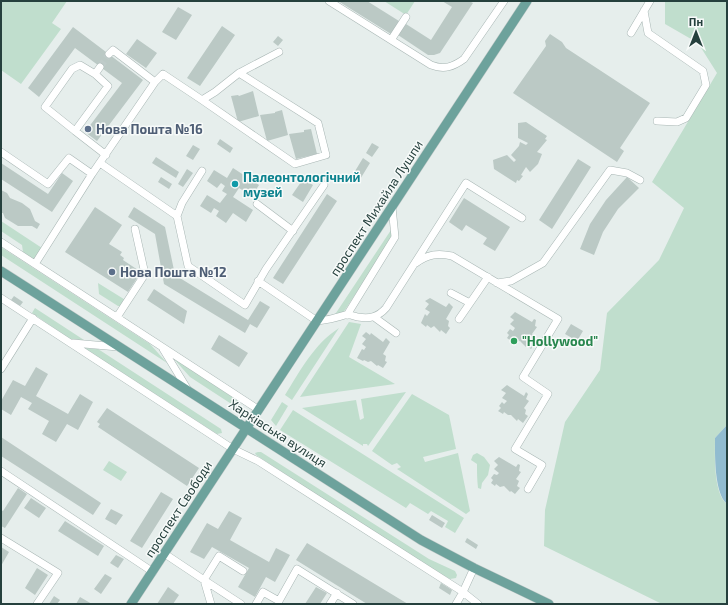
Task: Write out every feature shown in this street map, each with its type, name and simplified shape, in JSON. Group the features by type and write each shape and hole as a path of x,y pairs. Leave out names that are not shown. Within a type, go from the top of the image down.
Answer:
{"main road":[{"name":"проспект Михайла Лушпи","path":"247,428 527,1"},
{"name":"Харківська вулиця","path":"1,271 421,540 474,568 549,604"},
{"name":"проспект Свободи","path":"131,604 247,428"}],"street":[{"path":"329,1 431,65 440,68 449,68 464,59 504,1"},
{"path":"631,33 650,1"},
{"path":"644,11 648,33 703,71 706,84 686,118 678,122 657,121"},
{"path":"391,40 406,17"},
{"path":"109,54 113,50 155,82"},
{"path":"202,100 215,92 239,73 279,52"},
{"path":"73,130 108,86 95,74 80,65 72,68 45,109 106,155"},
{"path":"95,74 100,67"},
{"path":"35,264 92,174 155,82 163,74 295,164 326,155 318,123 239,73"},
{"path":"1,152 48,184 69,158 92,174"},
{"path":"100,163 177,216"},
{"path":"497,283 511,281 543,263 610,170 627,173 640,180"},
{"path":"202,171 182,203 177,216 188,266 244,305 258,281 324,185"},
{"path":"258,281 317,321 334,319 347,315 374,317 380,315 386,308 466,183 522,218"},
{"path":"256,204 293,231"},
{"path":"347,315 394,237 392,207"},
{"path":"117,317 145,274 135,228"},
{"path":"1,242 259,410"},
{"path":"416,263 430,255 440,254 452,256 558,319 523,377 548,394 515,449 542,465 528,489"},
{"path":"459,319 488,277"},
{"path":"452,293 470,303"},
{"path":"1,298 233,449 258,461 464,592 478,604"},
{"path":"374,317 396,333"},
{"path":"1,369 33,318"},
{"path":"71,343 119,347"},
{"path":"161,347 189,392"},
{"path":"1,471 153,572"},
{"path":"1,538 58,573 37,604"},
{"path":"165,554 241,604"},
{"path":"211,604 204,580 219,556 242,571"},
{"path":"456,604 464,592 474,568"},
{"path":"256,604 263,592 279,601 297,569 353,604"},
{"path":"330,604 337,593"}],"green space":[{"path":"1,1 67,1 52,23 61,29 21,84 1,70"},
{"path":"384,1 415,1 406,15"},
{"path":"665,1 727,1 727,425 715,438 715,454 717,483 722,499 727,504 727,604 662,604 544,546 545,510 565,422 600,370 607,313 659,260 684,208 652,182 717,73 698,43 665,24"},
{"path":"1,221 42,248 34,260 23,252 22,245 1,231"},
{"path":"391,230 392,238 343,313 334,316"},
{"path":"1,247 150,344 167,363 1,255"},
{"path":"98,283 127,301 118,306 99,294"},
{"path":"35,308 84,340 70,339 32,313"},
{"path":"349,322 361,324 349,357 395,384 300,397"},
{"path":"339,328 292,400 285,395 302,367 315,350 330,334"},
{"path":"84,348 98,349 221,429 222,433 217,434"},
{"path":"173,358 240,402 240,406 236,407 190,377"},
{"path":"406,392 368,446 367,444 363,444 363,446 302,408 356,400 360,420 364,418 361,399"},
{"path":"412,394 449,415 456,449 423,457 425,462 458,453 470,511 466,514 397,469 401,467 397,463 392,465 372,451"},
{"path":"282,402 288,406 276,426 271,420"},
{"path":"293,410 464,518 455,533 445,527 448,521 431,511 428,514 410,503 406,508 280,430"},
{"path":"261,452 429,559 455,571 457,575 456,578 450,579 426,566 256,455 255,453"},
{"path":"477,453 484,457 490,465 488,475 482,483 481,489 478,488 477,464 471,460 473,455"},
{"path":"109,461 127,472 121,481 103,470"}],"water":[{"path":"727,425 727,504 723,499 717,483 715,438"}],"building":[{"path":"338,1 367,1 399,21 391,34"},
{"path":"442,1 469,1 473,3 440,53 428,55 398,35 406,24 431,40 452,7"},
{"path":"178,7 192,15 176,40 162,32"},
{"path":"222,26 235,35 200,86 187,78"},
{"path":"73,27 143,80 97,141 85,132 122,83 75,48 39,97 28,88"},
{"path":"550,34 562,42 566,48 650,103 620,148 624,151 617,162 513,93 546,46 545,41"},
{"path":"278,36 283,40 278,46 273,42"},
{"path":"137,39 157,53 146,68 126,54"},
{"path":"253,91 259,116 238,122 231,96 239,96"},
{"path":"282,110 288,135 267,141 260,115 275,113"},
{"path":"526,122 547,136 545,139 547,140 537,152 542,154 538,164 530,172 526,167 521,175 523,176 519,181 517,180 516,183 494,169 493,160 507,155 514,162 516,160 511,155 519,146 520,142 526,145 528,143 518,138 518,123"},
{"path":"311,129 317,154 296,159 289,134 304,132 304,130"},
{"path":"220,139 233,148 230,153 217,144"},
{"path":"372,143 379,147 372,157 366,153"},
{"path":"193,145 200,149 193,160 186,156"},
{"path":"156,157 179,172 176,178 152,163"},
{"path":"363,158 370,163 359,181 352,176"},
{"path":"578,159 591,167 552,229 539,220"},
{"path":"1,163 48,194 62,173 73,181 52,212 1,179"},
{"path":"233,168 259,185 252,196 239,188 233,197 253,210 246,222 233,213 226,223 216,216 219,211 214,208 211,213 200,206 207,195 220,203 227,194 222,191 225,186 221,183 217,188 207,181 214,170 227,178"},
{"path":"187,169 193,173 183,187 178,184"},
{"path":"161,177 172,184 169,189 158,182"},
{"path":"627,177 639,188 618,209 603,232 594,255 580,249 590,224 606,200"},
{"path":"303,179 313,185 303,202 292,195"},
{"path":"1,190 7,193 10,198 22,203 30,209 35,221 40,224 37,229 32,226 18,226 5,218 3,213 1,213"},
{"path":"327,194 337,201 283,284 273,278"},
{"path":"464,198 510,227 495,251 483,244 487,238 466,225 462,231 449,222"},
{"path":"95,207 122,225 109,244 122,252 120,255 124,258 123,260 141,272 128,292 65,252"},
{"path":"134,207 165,227 175,275 248,320 260,301 270,307 257,328 250,324 245,333 164,284 155,234 128,217"},
{"path":"154,289 187,311 184,324 147,300"},
{"path":"14,296 23,302 20,306 11,300"},
{"path":"430,298 446,307 449,303 453,307 446,319 449,321 448,326 450,328 446,334 441,330 440,332 434,326 431,328 427,325 426,327 421,323 425,314 427,316 430,312 425,309 429,304 425,301"},
{"path":"515,312 532,322 534,319 536,320 535,326 537,327 532,334 535,336 533,341 536,343 531,349 527,346 526,347 520,341 516,342 512,339 511,341 507,338 509,335 507,333 510,329 513,331 515,328 510,324 514,320 510,317"},
{"path":"571,324 583,331 577,341 565,334"},
{"path":"366,332 370,335 371,333 383,342 386,338 390,342 383,354 386,356 385,361 387,362 383,368 378,365 377,366 371,361 363,361 357,358 362,349 364,350 366,347 362,344 366,339 362,336"},
{"path":"219,335 248,353 239,367 211,349"},
{"path":"36,367 48,374 36,396 68,414 80,394 93,402 78,430 67,424 56,442 42,434 49,421 28,409 32,403 21,397 11,415 1,409 1,401 13,380 25,386"},
{"path":"507,385 524,396 526,392 528,394 526,399 529,401 524,408 526,410 525,414 528,416 523,423 518,419 517,421 511,415 504,412 503,414 498,411 501,408 499,406 502,402 504,404 507,401 502,398 506,393 501,390"},
{"path":"107,408 199,468 187,486 98,427 100,424 97,422"},
{"path":"1,437 101,503 93,515 1,456"},
{"path":"499,457 516,467 518,464 520,465 519,471 521,472 516,479 519,481 517,486 520,488 515,494 511,491 510,492 504,486 500,487 496,484 495,486 491,483 493,480 491,478 494,474 497,475 499,473 494,469 498,465 494,461"},
{"path":"18,488 27,494 5,528 1,526 1,510 3,511"},
{"path":"161,492 173,499 142,548 130,541"},
{"path":"31,498 46,508 39,518 24,508"},
{"path":"111,509 123,515 116,525 105,519"},
{"path":"229,511 242,518 230,540 269,562 276,548 290,555 275,582 266,577 255,597 238,587 249,568 212,547 204,559 190,552 207,523 218,529"},
{"path":"432,515 445,523 442,528 429,520"},
{"path":"65,521 104,546 98,556 58,531"},
{"path":"467,538 478,545 476,549 465,542"},
{"path":"307,543 408,604 367,604 296,560"},
{"path":"1,547 9,552 1,566"},
{"path":"116,555 124,559 118,568 110,563"},
{"path":"37,568 48,575 35,595 25,588"},
{"path":"105,574 112,578 101,594 94,589"},
{"path":"441,583 452,590 450,595 439,588"},
{"path":"168,587 179,595 173,604 157,604"},
{"path":"316,587 327,593 320,604 305,604"},
{"path":"54,596 60,600 57,604 49,604"},
{"path":"80,597 92,604 76,604"}],"tunnel":[{"path":"100,67 109,54"}],"place":[{"name":"Нова Пошта №16","path":"88,129"},
{"name":"Палеонтологічний музей","path":"235,184"},
{"name":"Нова Пошта №12","path":"112,272"},
{"name":"\"Hollywood\"","path":"514,341"}]}
